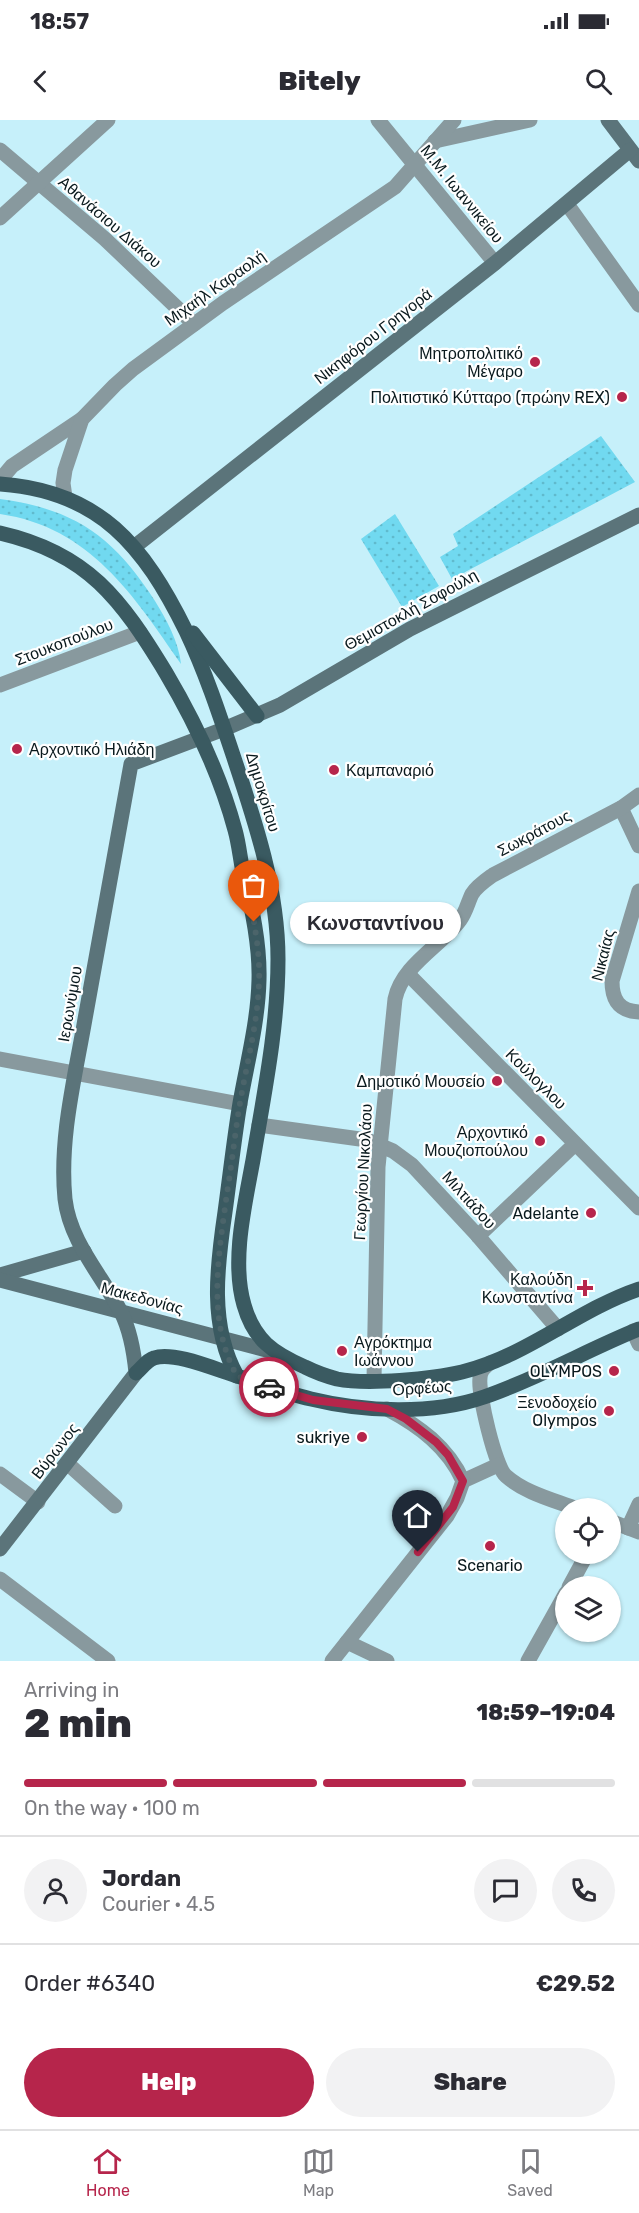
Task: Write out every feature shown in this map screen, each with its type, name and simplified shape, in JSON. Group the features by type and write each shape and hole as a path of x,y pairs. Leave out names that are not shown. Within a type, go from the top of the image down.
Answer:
{"main road":[{"name":"Δημοκρίτου","path":"1,475 25,486 64,497 91,510 115,527 156,576 194,649 250,806 266,865 275,918 278,958 276,1005 244,1212 239,1278 243,1303 250,1323 262,1341 274,1352"},
{"path":"0,533 36,543 63,555 80,566 106,590 140,632 177,691 201,738 224,794 235,830 252,907 258,950 259,980 219,1260 221,1338 226,1356 237,1376"},
{"path":"174,608 257,716"},
{"name":"Ορφέως","path":"274,1352 313,1371 336,1378 359,1381 434,1377 461,1372 489,1363 535,1342 603,1303 639,1289"},
{"name":"Ορφέως","path":"136,1373 148,1361 161,1357 181,1359 313,1400 387,1409 435,1408 482,1398 637,1335"}],"street":[{"path":"0,218 108,120"},
{"name":"Μ.Μ. Ιωαννικείου","path":"378,120 418,161 499,260"},
{"name":"Μιχαήλ Καραολή","path":"64,497 64,470 82,419 133,369 194,324 395,186 454,120"},
{"path":"435,141 530,120"},
{"path":"608,120 635,155"},
{"name":"Αθανάσιου Διάκου","path":"0,150 105,239 194,324"},
{"name":"Νικηφόρου Γρηγορά","path":"134,547 567,204 635,155"},
{"path":"567,204 639,304"},
{"path":"1,475 82,419"},
{"name":"Θεμιστοκλή Σοφούλη","path":"201,738 280,705 429,619 639,515"},
{"name":"Στουκοπούλου","path":"0,685 140,632"},
{"name":"Ιερωνύμου","path":"136,1373 133,1349 121,1312 72,1231 65,1200 64,1146 131,764 201,738"},
{"name":"Σωκράτους","path":"461,919 474,891 493,875 621,808 639,795"},
{"path":"621,808 639,846"},
{"name":"Νικαίας","path":"639,891 612,981 612,991 617,1004 622,1008 639,1012"},
{"name":"Γεωργίου Νικολάου","path":"374,1380 377,1184 395,999 398,988 408,974 461,919"},
{"name":"Κούλογλου","path":"408,974 639,1208"},
{"path":"0,1059 240,1104"},
{"name":"Μιλτιάδου","path":"259,1125 357,1138 380,1144 412,1165 478,1236 558,1329"},
{"path":"478,1236 575,1144"},
{"path":"0,1275 84,1251"},
{"name":"Μακεδονίας","path":"0,1280 274,1352"},
{"path":"489,1363 480,1374 482,1398 498,1465 506,1476 528,1489 555,1500"},
{"name":"Βύρωνος","path":"0,1550 136,1373"},
{"path":"387,1409 406,1419 436,1442 448,1455 463,1481"},
{"path":"68,1464 115,1506"},
{"path":"332,1661 447,1516 463,1481 498,1465"},
{"path":"0,1474 38,1502"},
{"path":"634,1530 639,1504"},
{"path":"0,1579 108,1661"},
{"path":"528,1661 555,1613"},
{"path":"347,1642 387,1661"}],"shaded area":[{"path":"601,436 635,482 452,579 440,557 458,546 453,534"},
{"path":"0,499 50,510 71,519 108,543 124,559 155,601 175,639 181,664 146,614 107,568 60,533 32,521 0,514"},
{"path":"395,514 439,586 402,607 361,539"}],"way so far":[{"path":"254,922 258,950 257,1006 240,1104 221,1240 218,1302 221,1338 226,1356 237,1376 269,1387"}],"place":[{"name":"Μητροπολιτικό Μέγαρο","path":"535,362"},
{"name":"Πολιτιστικό Κύτταρο (πρώην REX)","path":"622,397"},
{"name":"Αρχοντικό Ηλιάδη","path":"17,749"},
{"name":"Καμπαναριό","path":"334,770"},
{"name":"Κωνσταντίνου","path":"254,922"},
{"name":"Δημοτικό Μουσείο","path":"497,1081"},
{"name":"Αρχοντικό Μουζιοπούλου","path":"540,1141"},
{"name":"Adelante","path":"591,1213"},
{"name":"Καλούδη Κωνσταντίνα","path":"585,1288"},
{"name":"Αγρόκτημα Ιωάννου","path":"342,1351"},
{"name":"OLYMPOS","path":"614,1371"},
{"name":"Ξενοδοχείο Olympos","path":"609,1411"},
{"name":"sukriye","path":"362,1437"},
{"name":"Scenario","path":"490,1546"}],"route":[{"path":"269,1387 313,1400 387,1409 420,1429 448,1455 463,1481 453,1507 418,1552"}]}
